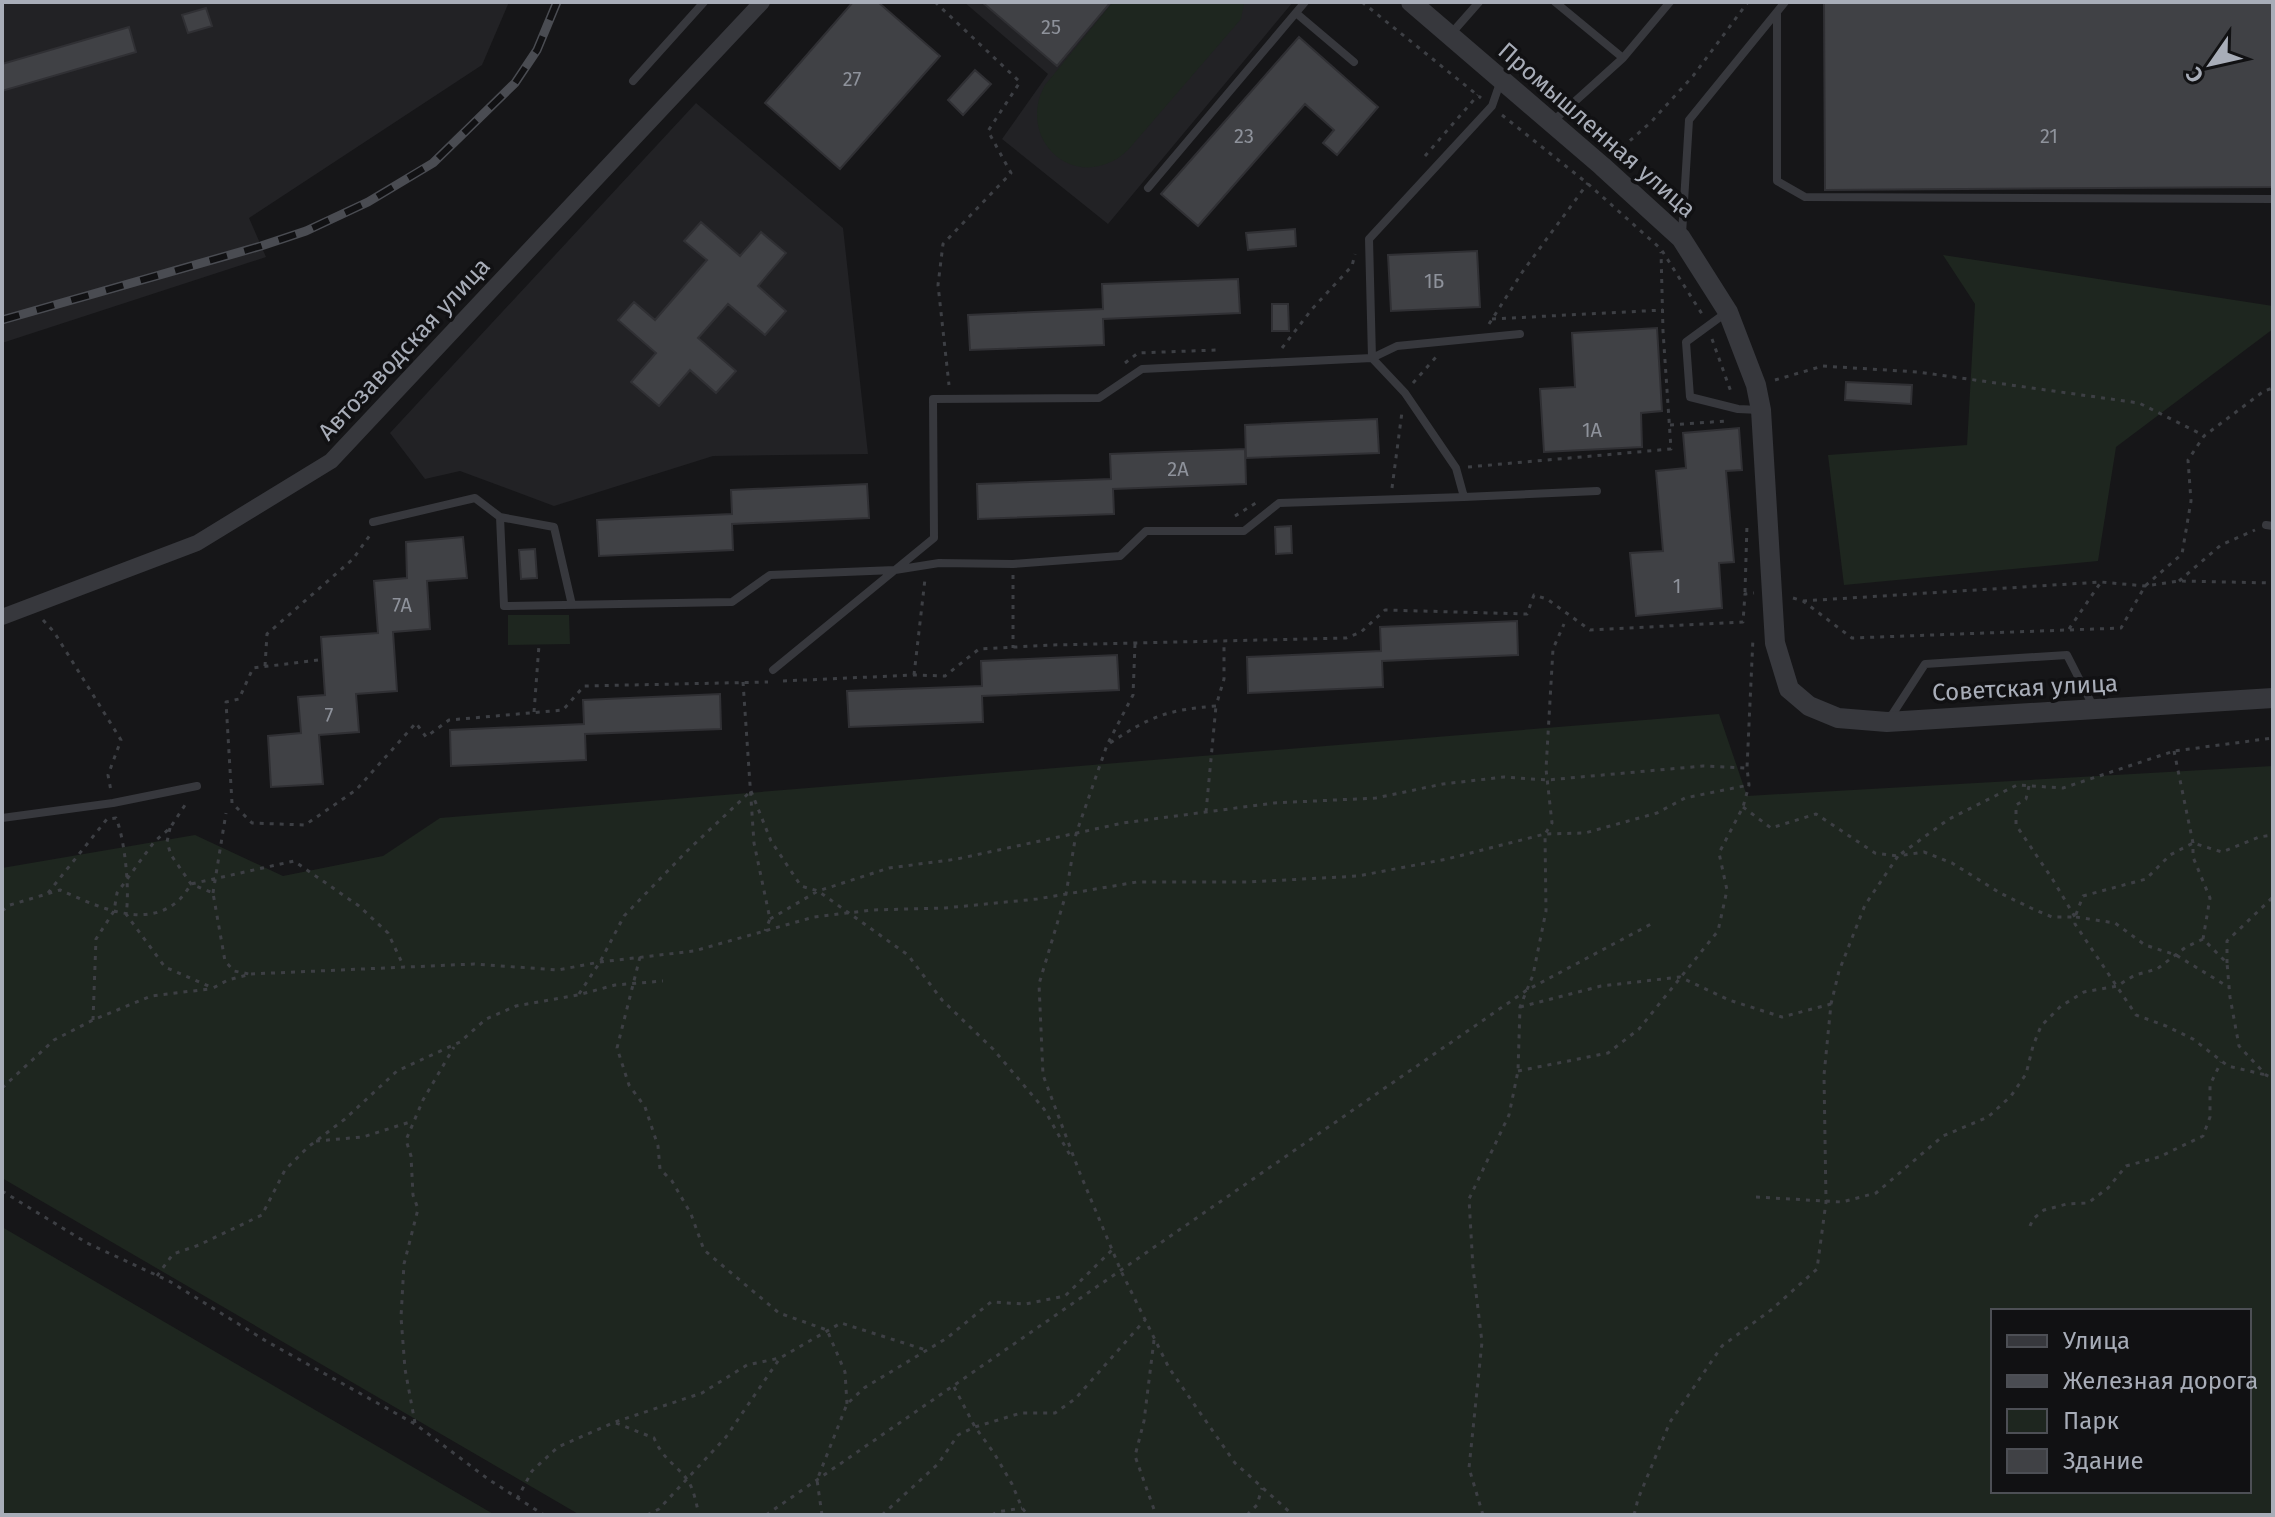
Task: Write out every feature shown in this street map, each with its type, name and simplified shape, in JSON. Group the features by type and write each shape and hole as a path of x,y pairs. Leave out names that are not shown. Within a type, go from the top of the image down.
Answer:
{"street":[{"name":"Автозаводская улица","path":"2,617 197,543 331,461 762,2"},
{"name":"Промышленная улица","path":"1411,2 1681,238 1728,312 1756,385 1761,410 1775,643 1789,689"},
{"name":"Советская улица","path":"1789,689 1809,706 1838,718 1887,722 2273,698"}],"lane":[{"path":"633,81 704,2"},
{"path":"1148,188 1305,2"},
{"path":"1450,35 1479,2"},
{"path":"1555,2 1623,58"},
{"path":"1550,123 1623,58 1670,2"},
{"path":"1681,238 1689,120 1785,2"},
{"path":"1777,12 1777,181 1805,197 2273,199"},
{"path":"1296,13 1354,62"},
{"path":"1464,497 1456,468 1405,393 1372,358 1369,239 1492,106 1501,79"},
{"path":"1728,312 1686,342 1690,397 1738,409 1761,410"},
{"path":"773,670 934,538 933,399 1099,398 1142,369 1372,358 1397,346 1520,334"},
{"path":"500,517 504,606 732,602 770,575 895,570 939,563 1013,564 1120,556 1146,531 1244,531 1279,503 1597,491"},
{"path":"374,522 475,498 500,517 554,527 572,605"},
{"path":"1887,722 1925,664 2067,655 2095,710"},
{"path":"2,818 113,803 197,786"}],"path":[{"path":"935,2 1020,82 988,131 1011,173 943,244 938,285 950,399"},
{"path":"1362,2 1587,183 1661,249 1705,320"},
{"path":"1481,337 1523,271 1587,183 1651,122 1693,76 1748,2"},
{"path":"1419,163 1478,95"},
{"path":"1282,348 1312,309 1352,266 1357,243"},
{"path":"1456,468 1671,449 1661,249"},
{"path":"1492,319 1663,310"},
{"path":"1669,425 1742,420 1711,335"},
{"path":"1405,393 1449,342"},
{"path":"1114,371 1138,353 1218,350"},
{"path":"1756,385 1823,366 1918,372 2139,403 2204,436"},
{"path":"1803,601 1852,638 2121,628 2145,586 2182,554 2191,501 2188,460 2204,436 2264,391 2273,388"},
{"path":"1391,499 1399,435"},
{"path":"318,660 253,668 239,699 226,702 232,803 252,823 305,825 356,790 416,723 426,737 449,720 563,710 584,686 945,676 979,649 1346,638 1361,632 1385,610 1527,614 1534,595 1547,599 1590,630 1743,622 1747,521"},
{"path":"265,666 267,634 353,559 369,536 374,522"},
{"path":"2179,581 2221,545 2270,525"},
{"path":"1013,564 1013,648"},
{"path":"914,675 926,565"},
{"path":"1745,594 1772,592 1803,601 2101,582 2145,586 2179,581 2273,583"},
{"path":"2068,630 2101,582"},
{"path":"28,606 54,632 121,740 108,775 113,803"},
{"path":"1483,1515 1469,1468 1482,1342 1469,1199 1509,1115 1518,1071 1520,1007 1533,975 1546,911 1545,834 1552,823 1547,780 1553,649 1564,624"},
{"path":"1518,1071 1608,1053 1639,1029 1718,931 1727,890 1719,853 1743,807 1749,785 1747,768 1753,638"},
{"path":"1206,812 1216,706 1224,679 1224,642"},
{"path":"1135,644 1133,695 1107,745 1076,834 1066,894 1039,984 1043,1075 1121,1271 1169,1368 1235,1463 1293,1515"},
{"path":"534,712 539,645"},
{"path":"743,682 754,843 770,919 765,931"},
{"path":"1107,745 1145,720 1180,709 1216,706"},
{"path":"1634,1515 1670,1422 1722,1346 1771,1310 1817,1269 1826,1202 1824,1075 1831,1004 1839,971 1865,905 1898,856 1949,819 2017,785 2063,788 2174,751 2273,738"},
{"path":"2174,751 2193,843 2193,857 2210,898 2203,939"},
{"path":"770,919 818,891 889,868 957,859 1123,823 1274,803 1376,798 1443,784 1504,777 1547,780 1703,766 1747,768"},
{"path":"2,1088 54,1040 93,1020 151,996 213,988 251,974 474,964 558,970 694,951 814,917 945,908 1137,882 1249,882 1358,876 1447,859 1545,834 1585,833 1657,813 1685,798 1749,785"},
{"path":"93,1020 96,939 114,911 117,893 154,842 170,828 197,786"},
{"path":"2029,786 2026,799 2016,805 2016,825 2075,917"},
{"path":"751,791 771,841 801,886 818,891 908,955 942,1000 993,1049 1044,1109 1077,1166"},
{"path":"578,995 600,962 624,916 751,791"},
{"path":"1743,807 1771,828 1816,814 1875,853 1898,856 1924,852 1952,863 2000,893 2052,917 2115,923 2145,945 2176,955 2230,988"},
{"path":"226,813 213,893 225,961 234,971 251,974"},
{"path":"48,893 107,819 116,818 121,830 128,899 126,914 165,967 213,988"},
{"path":"170,828 167,842 171,855 191,884 213,893"},
{"path":"2273,835 2259,837 2222,852 2193,843 2170,855 2146,879 2083,896 2075,917 2075,924 2136,1015 2193,1039 2228,1066 2273,1078"},
{"path":"2,911 10,905 60,890 114,911 153,915 179,901 191,884 294,861 359,906 388,933 404,967"},
{"path":"2266,1075 2239,1046 2227,963 2227,941 2273,897"},
{"path":"766,1515 1527,990 1653,923"},
{"path":"1756,1197 1842,1202 1876,1193 1943,1136 1988,1117 2011,1096 2026,1074 2041,1026 2061,1006 2084,992 2117,986 2135,975 2157,969 2186,947 2203,939"},
{"path":"2203,939 2227,963"},
{"path":"640,957 617,1048 629,1085 645,1107 658,1146 660,1169 672,1181 691,1214 704,1250 779,1313 827,1330 845,1372 847,1404 817,1480 822,1515"},
{"path":"1520,1007 1601,986 1680,977 1729,1000 1782,1017 1831,1004"},
{"path":"157,1276 173,1254 262,1215 285,1170 316,1141 397,1071 456,1044 486,1019 516,1006 615,985 663,981"},
{"path":"415,1424 405,1369 401,1317 404,1264 418,1209 413,1195 411,1156 406,1140 423,1100 456,1044"},
{"path":"2030,1226 2044,1210 2088,1203 2108,1188 2126,1166 2159,1157 2203,1136 2210,1117 2210,1085 2221,1062"},
{"path":"316,1141 363,1137 415,1121"},
{"path":"2,1191 87,1243 157,1276 415,1424 460,1459 544,1515"},
{"path":"847,1404 864,1388 947,1338 991,1302 1026,1304 1065,1296 1112,1250"},
{"path":"882,1515 938,1464 958,1435 1021,1413 1055,1413 1075,1399 1145,1320"},
{"path":"517,1499 532,1471 558,1447 615,1422 702,1393 747,1365 780,1358 841,1323 926,1350"},
{"path":"1154,1338 1144,1421 1135,1456 1156,1515"},
{"path":"647,1515 659,1509 726,1437 780,1358"},
{"path":"954,1386 1028,1515"},
{"path":"615,1422 654,1438 661,1454 687,1479 699,1515"},
{"path":"1247,1515 1257,1505 1262,1488"},
{"path":"992,1515 1022,1508"}],"shaded area":[{"path":"2,2 509,2 482,65 249,218 266,257 2,343"},
{"path":"964,2 1293,2 1108,224 1002,139 1048,74"},
{"path":"696,103 843,228 868,454 713,456 554,506 460,471 425,479 390,433"}],"green space":[{"path":"1113,2 1244,4 1241,19 1128,150 1119,158 1095,167 1078,166 1063,161 1050,150 1037,121 1038,103 1045,85"},
{"path":"1943,255 2273,306 2273,329 2116,447 2098,561 1844,585 1828,455 1967,445 1975,304"},
{"path":"508,615 569,615 570,644 508,645"},
{"path":"1719,714 1747,796 2273,766 2273,1515 580,1515 2,1178 2,868 195,835 283,876 383,856 440,818"},
{"path":"2,1227 495,1515 2,1515"}],"building":[{"path":"853,2 878,2 940,56 840,169 765,103"},
{"path":"982,2 1111,2 1057,66"},
{"path":"1824,2 2273,2 2273,187 1825,190"},
{"path":"206,8 212,26 188,33 182,15"},
{"path":"129,27 136,52 2,91 2,64"},
{"path":"1299,37 1378,107 1337,155 1323,143 1334,130 1305,104 1198,226 1161,194"},
{"path":"975,70 991,84 963,115 948,100"},
{"path":"701,222 740,256 761,232 786,253 758,286 786,311 765,335 728,304 698,338 736,371 716,393 690,370 659,406 631,382 656,353 618,320 634,302 655,320 707,260 684,241"},
{"path":"1295,229 1296,246 1248,250 1246,233"},
{"path":"1477,251 1480,307 1391,311 1388,255"},
{"path":"1238,279 1240,313 1103,319 1104,345 970,350 968,315 1103,309 1102,284"},
{"path":"1272,304 1288,304 1289,331 1272,331"},
{"path":"1657,328 1662,411 1641,413 1642,447 1544,452 1540,389 1575,387 1572,333"},
{"path":"1846,382 1912,385 1911,404 1845,400"},
{"path":"1377,419 1379,453 1246,458 1245,425"},
{"path":"1739,428 1742,470 1726,471 1734,562 1719,563 1722,608 1636,616 1630,553 1663,551 1656,471 1686,468 1683,433"},
{"path":"1245,449 1246,484 1113,489 1114,514 978,519 977,484 1111,479 1110,454"},
{"path":"867,484 869,518 732,524 733,550 599,556 597,520 732,514 731,490"},
{"path":"1291,526 1292,553 1276,554 1275,527"},
{"path":"463,537 467,578 427,581 430,629 393,632 397,691 356,694 359,732 319,735 323,784 271,787 268,736 301,733 298,697 325,695 321,637 378,633 374,581 407,578 406,542"},
{"path":"535,549 537,578 521,579 519,550"},
{"path":"1517,621 1518,655 1382,661 1383,687 1248,693 1247,657 1381,651 1380,627"},
{"path":"1117,655 1119,690 982,696 983,722 849,727 847,691 982,686 981,661"},
{"path":"720,694 721,729 585,734 586,760 451,766 450,730 584,724 583,700"}],"railway":[{"path":"2,320 261,246 306,231 368,202 433,163 515,83 537,50 557,2"}]}
